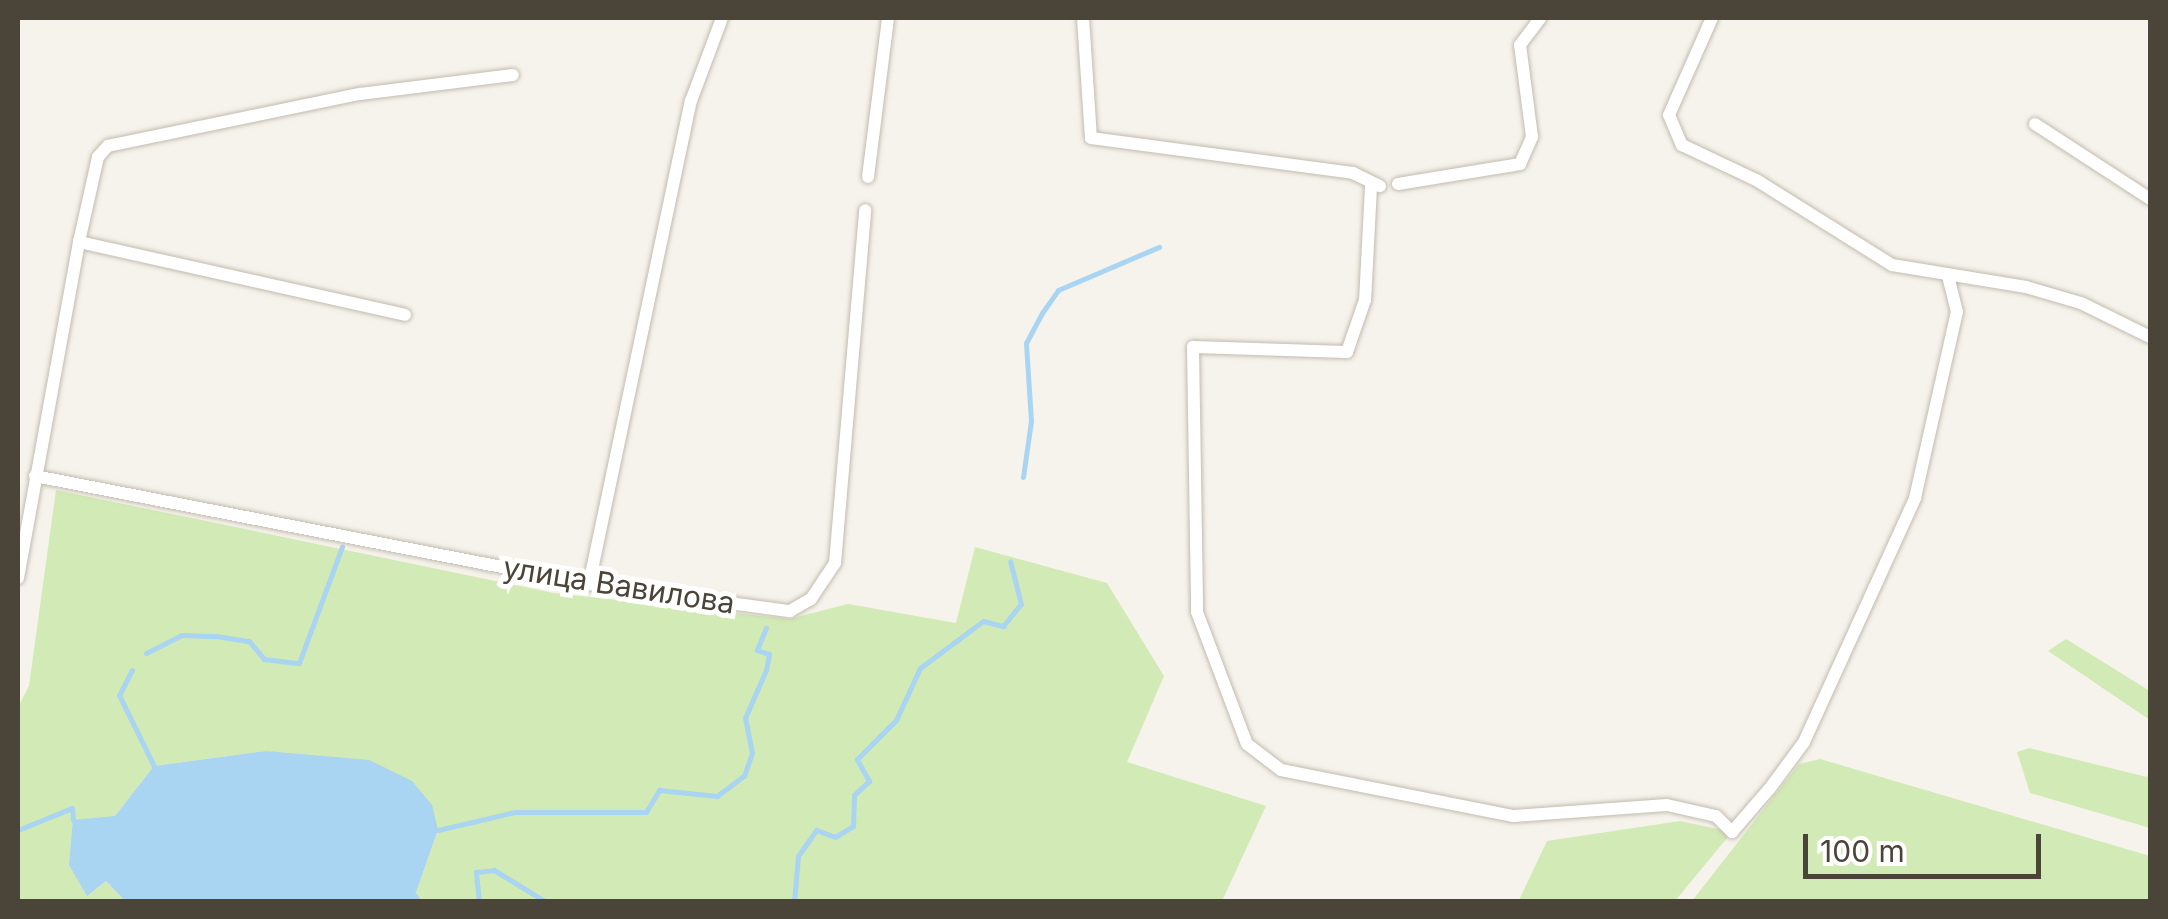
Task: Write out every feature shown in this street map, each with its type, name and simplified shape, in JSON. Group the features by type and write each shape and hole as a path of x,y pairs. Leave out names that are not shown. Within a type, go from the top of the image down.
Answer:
{"street":[{"path":"589,584 691,101 722,18"},
{"path":"868,177 888,18"},
{"path":"1084,18 1090,138 1352,173 1376,187 1365,300 1347,352 1193,347 1196,612 1248,744 1281,770 1514,816 1667,805 1716,816 1732,832 1804,742 1915,498 1958,312 1949,280"},
{"path":"1398,184 1520,164 1532,137 1520,45 1540,18"},
{"path":"1712,18 1670,116 1682,145 1758,181 1892,265 1949,280 2082,303 2150,336"},
{"path":"18,578 98,158 120,138 514,75"},
{"path":"2035,124 2150,199"},
{"name":"улица Вавилова","path":"35,476 589,584 790,611 811,599 835,563 865,210"},
{"path":"79,242 405,315"}],"green space":[{"path":"56,490 554,593 789,619 848,604 956,623 975,547 1107,583 1164,676 1127,762 1266,806 1222,901 413,901 438,830 266,751 154,766 115,816 88,895 106,881 125,901 18,901 18,707 29,686"},
{"path":"2066,639 2150,691 2150,720 2048,651"},
{"path":"2029,748 2147,777 2150,769 2150,828 2030,793 2017,752"},
{"path":"1820,759 2150,856 2150,901 1692,901 1799,764"},
{"path":"1680,821 1732,832 1675,901 1518,902 1547,841"}],"water":[{"path":"266,751 369,760 412,781 432,805 438,830 413,901 125,901 106,881 87,896 69,865 73,820 115,816 154,766"}],"waterway":[{"path":"1023,477 1031,421 1026,343 1042,313 1058,290 1159,247"},
{"path":"146,653 182,635 216,636 249,641 264,659 299,663 342,547"},
{"path":"794,902 798,856 816,830 835,837 853,826 854,795 869,781 857,759 896,720 920,668 983,621 1003,626 1021,604 1010,561"},
{"path":"438,830 515,812 646,812 659,790 717,796 744,776 752,753 745,718 766,670 769,654 757,650 766,628"},
{"path":"132,670 119,695 154,766"},
{"path":"18,830 72,808 73,820"},
{"path":"479,902 476,872 494,870 546,902"},
{"path":"415,896 419,902"},
{"path":"818,902 831,902"},
{"path":"1091,902 1097,902"}]}
